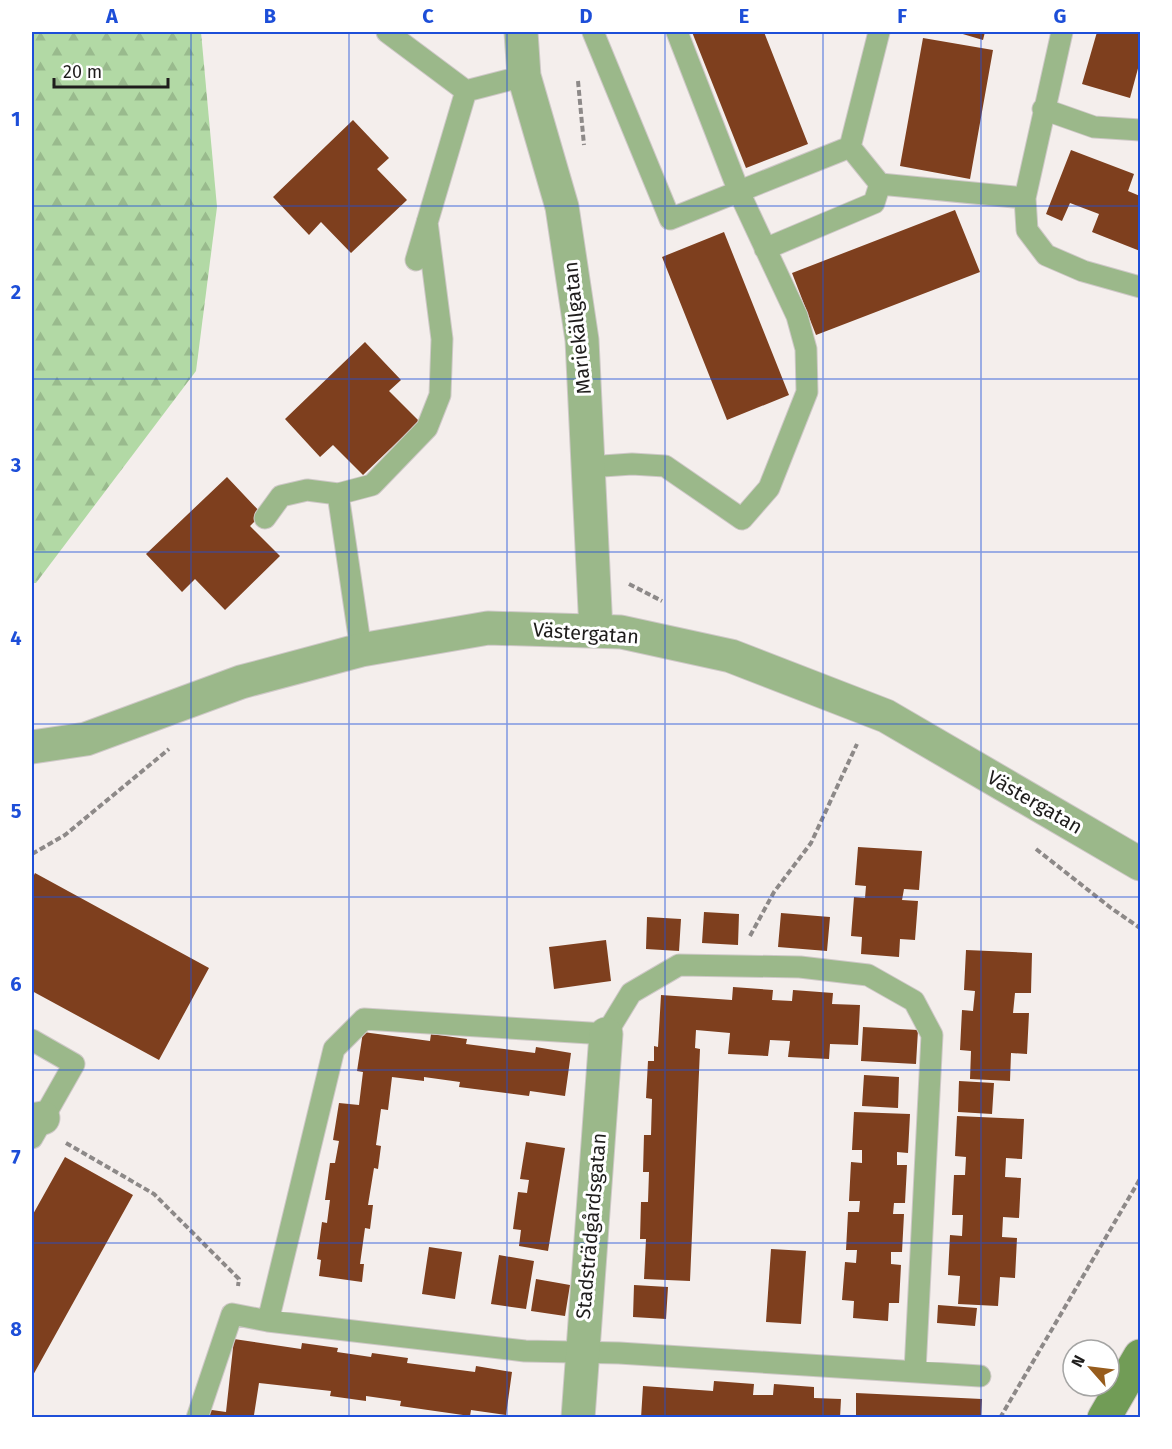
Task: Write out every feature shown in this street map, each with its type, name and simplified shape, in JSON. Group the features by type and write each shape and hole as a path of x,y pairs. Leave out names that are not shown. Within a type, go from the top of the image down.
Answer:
{"main road":[{"path":"1104,1418 1140,1356"}],"street":[{"name":"Mariekällgatan","path":"521,32 524,76 562,207 582,340 596,631"},
{"name":"Västergatan","path":"32,747 86,739 241,682 361,650 488,628 621,632 732,656 886,716 1140,864"},
{"name":"Stadsträdgårdsgatan","path":"578,1418 606,1034"}],"lane":[{"path":"387,32 466,91"},
{"path":"593,32 670,219 850,147"},
{"path":"588,467 632,464 665,466 742,519 769,488 807,392 806,349 797,316 739,192 677,32"},
{"path":"850,147 879,32"},
{"path":"1062,32 1025,198 1027,230 1046,255 1083,272 1140,287"},
{"path":"466,91 524,76"},
{"path":"416,260 466,91"},
{"path":"1043,109 1094,127 1140,130"},
{"path":"850,147 880,184 1025,198"},
{"path":"765,249 874,204 880,184"},
{"path":"265,518 281,496 307,490 338,494 372,484 427,428 440,395 442,339 427,222"},
{"path":"338,494 361,650"},
{"path":"268,1321 334,1049 364,1019 606,1034 631,993 679,965 800,966 868,975 914,1001 932,1035 915,1371"},
{"path":"32,1040 74,1064 35,1126"},
{"path":"197,1418 232,1314 268,1321 525,1351 980,1376"}],"path":[{"path":"745,966 752,930 774,892 812,843 860,739"},
{"path":"32,854 65,835 178,742"},
{"path":"1028,842 1140,928"},
{"path":"35,1126 154,1194 239,1279 232,1314"},
{"path":"1000,1418 1140,1179"}],"green space":[{"path":"32,32 201,32 217,207 196,371 36,583 32,583"}],"building":[{"path":"692,32 764,32 808,144 746,168"},
{"path":"956,32 985,32 983,40"},
{"path":"1097,32 1140,32 1140,61 1130,98 1082,84"},
{"path":"923,38 993,50 970,179 900,166"},
{"path":"353,120 389,158 377,169 407,200 351,253 321,222 309,235 273,197"},
{"path":"1071,150 1134,174 1128,191 1140,196 1140,251 1092,232 1099,214 1070,203 1062,221 1046,214"},
{"path":"955,210 980,272 816,335 792,273"},
{"path":"724,232 789,395 727,420 662,257"},
{"path":"365,342 401,380 389,391 419,421 363,475 333,445 320,457 285,419"},
{"path":"227,477 262,514 250,526 280,556 225,610 195,579 182,592 146,554"},
{"path":"858,847 922,851 919,890 904,889 902,900 918,901 915,940 900,939 899,957 861,954 862,937 851,936 854,897 865,898 866,886 855,885"},
{"path":"35,873 209,968 159,1060 32,991 32,879"},
{"path":"704,912 739,914 738,945 702,943"},
{"path":"781,913 830,917 827,951 778,947"},
{"path":"647,917 681,919 679,951 646,949"},
{"path":"606,940 611,981 554,989 549,947"},
{"path":"966,950 1032,953 1031,993 1015,993 1013,1013 1029,1013 1027,1054 1011,1053 1010,1081 970,1079 971,1051 960,1050 962,1010 973,1011 975,991 964,990"},
{"path":"733,987 773,990 772,1000 792,1001 793,990 833,993 832,1004 860,1005 858,1045 830,1044 829,1059 788,1057 790,1041 770,1040 768,1056 728,1054 730,1033 696,1030 695,1048 700,1049 690,1281 644,1279 646,1239 640,1239 641,1202 648,1202 649,1172 643,1172 644,1135 651,1135 652,1099 646,1098 648,1061 654,1061 654,1046 658,1047 661,995 732,1000"},
{"path":"863,1027 918,1030 916,1064 861,1061"},
{"path":"363,1032 430,1041 431,1034 467,1039 466,1044 535,1053 536,1047 571,1053 565,1096 530,1091 529,1096 459,1087 460,1082 424,1077 424,1081 392,1077 388,1110 381,1109 376,1145 381,1146 378,1169 374,1168 368,1205 373,1205 370,1229 365,1228 360,1264 364,1264 362,1282 319,1276 321,1260 317,1259 322,1222 327,1223 330,1200 325,1200 330,1163 335,1163 339,1141 333,1140 339,1103 359,1105 363,1072 357,1071"},
{"path":"864,1075 899,1077 898,1108 862,1106"},
{"path":"959,1081 994,1083 992,1114 958,1112"},
{"path":"854,1112 910,1114 908,1153 897,1152 897,1165 907,1165 905,1203 894,1203 893,1214 904,1214 902,1252 891,1252 891,1264 901,1265 899,1303 889,1303 888,1321 853,1318 854,1301 842,1300 845,1262 856,1263 857,1250 846,1250 848,1212 859,1212 860,1201 849,1201 851,1162 862,1163 862,1150 852,1150"},
{"path":"957,1116 1024,1119 1022,1159 1006,1158 1005,1177 1021,1178 1019,1218 1003,1217 1002,1237 1017,1238 1015,1278 1000,1277 998,1306 958,1304 960,1276 948,1275 950,1235 962,1236 963,1215 952,1215 954,1175 965,1175 966,1157 955,1156"},
{"path":"526,1142 565,1148 548,1251 519,1246 521,1230 513,1229 518,1192 527,1193 529,1180 520,1179"},
{"path":"65,1157 133,1195 32,1377 32,1216"},
{"path":"429,1247 462,1252 455,1299 422,1294"},
{"path":"771,1249 806,1251 801,1324 766,1322"},
{"path":"499,1255 534,1261 526,1309 491,1304"},
{"path":"536,1279 570,1285 565,1316 531,1311"},
{"path":"634,1285 668,1287 666,1319 633,1317"},
{"path":"938,1305 977,1308 975,1326 937,1323"},
{"path":"234,1339 301,1349 302,1343 338,1348 337,1352 371,1357 372,1353 408,1358 407,1363 475,1372 476,1366 512,1372 506,1415 471,1410 470,1416 400,1406 401,1401 366,1396 366,1401 330,1396 331,1391 259,1383 254,1415 204,1418 205,1409 226,1412"},
{"path":"714,1381 754,1384 753,1395 773,1395 774,1384 814,1387 814,1398 841,1399 840,1418 641,1418 643,1386 713,1391"},
{"path":"856,1393 982,1399 981,1418 856,1418"}]}
